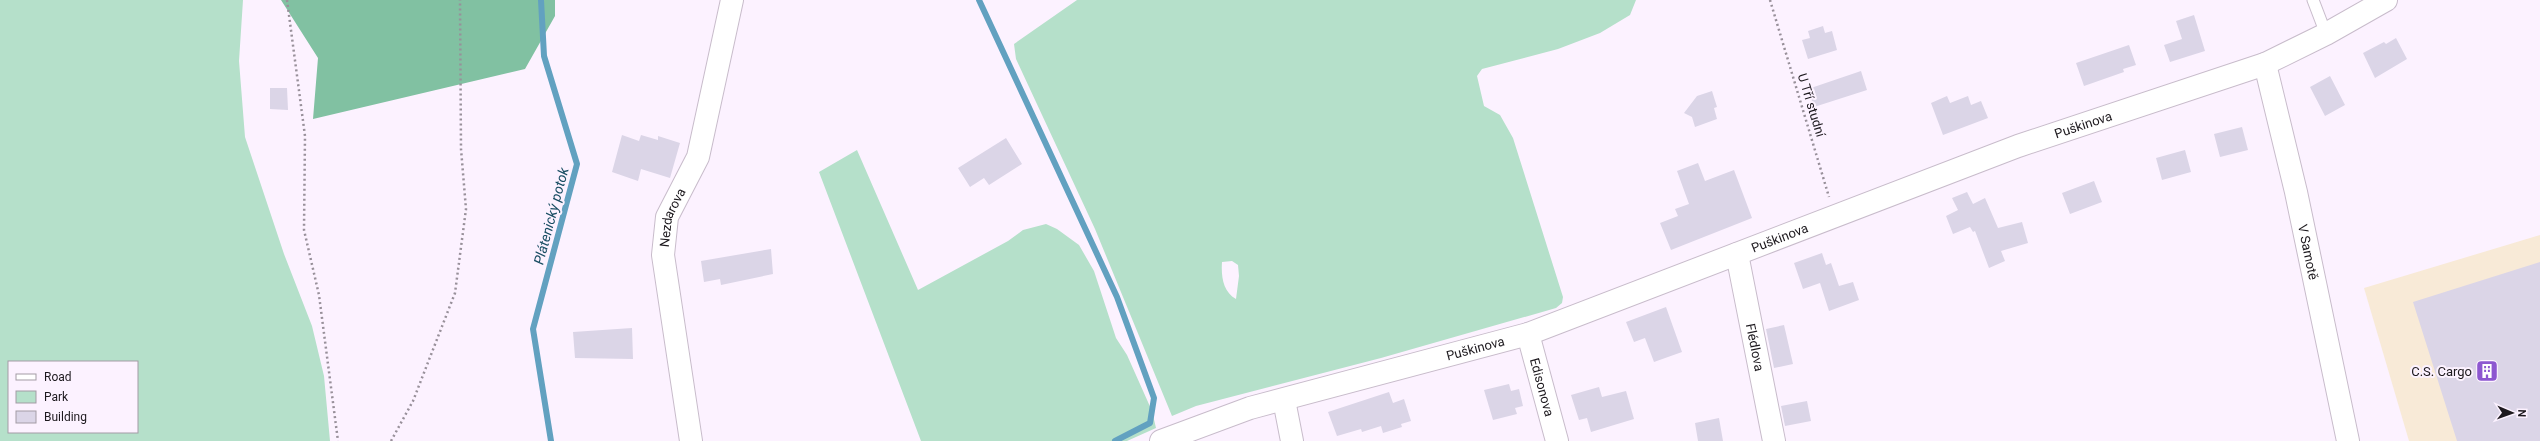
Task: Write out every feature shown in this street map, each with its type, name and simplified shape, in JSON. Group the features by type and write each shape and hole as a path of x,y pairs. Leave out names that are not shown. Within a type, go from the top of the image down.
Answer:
{"street":[{"name":"Nezdarova","path":"691,441 663,255 667,217 698,157 732,0"},
{"name":"Puškinova","path":"1161,441 1250,408 1528,334 2018,146 2265,64 2326,34 2386,0"},
{"name":"V Samotě","path":"2265,64 2296,192 2348,441"},
{"name":"Flédlova","path":"1737,254 1774,441"},
{"name":"Edisonova","path":"1528,334 1557,441"},
{"path":"1284,400 1292,441"}],"lane":[{"path":"2313,0 2326,34"}],"path":[{"path":"287,0 305,136 304,230 319,295 338,441"},
{"path":"391,441 413,401 455,293 466,209 461,149 460,0"},
{"name":"U Tří studní","path":"1770,0 1835,216"}],"shaded area":[{"name":"C.S. Cargo","path":"2540,235 2540,441 2409,441 2364,288"}],"green space":[{"path":"0,0 243,0 239,61 245,137 284,254 312,326 324,376 330,441 0,441"},
{"path":"281,0 555,0 555,16 525,69 313,119 318,58"},
{"path":"1077,0 1636,0 1630,15 1600,33 1558,49 1482,69 1477,76 1484,106 1500,115 1513,138 1563,297 1562,303 1556,308 1381,358 1196,406 1172,416 1095,229 1016,59 1014,44","holes":["1232,261 1238,265 1239,276 1236,299 1228,292 1224,283 1222,262"]},
{"path":"857,150 918,290 1008,241 1023,230 1046,224 1057,229 1079,245 1094,271 1116,338 1127,355 1152,411 1156,428 1127,441 921,441 819,172"}],"building":[{"path":"2194,15 2205,51 2170,62 2164,45 2182,39 2176,21"},
{"path":"1823,26 1825,33 1832,31 1837,50 1808,59 1802,40 1810,38 1808,31"},
{"path":"2396,38 2407,59 2375,78 2363,53 2384,42 2386,44"},
{"path":"2129,45 2136,65 2123,69 2124,72 2084,86 2076,63"},
{"path":"1861,71 1867,90 1814,107 1808,89"},
{"path":"2330,76 2345,105 2325,116 2310,87"},
{"path":"270,88 287,88 288,110 270,109"},
{"path":"1712,91 1717,107 1714,108 1717,119 1695,127 1692,117 1684,113 1697,96"},
{"path":"1947,96 1950,103 1968,96 1971,105 1981,101 1988,118 1943,135 1931,103"},
{"path":"2242,127 2248,150 2220,157 2214,134"},
{"path":"622,135 639,141 641,135 658,140 658,136 680,143 670,178 641,169 638,181 612,172"},
{"path":"1006,138 1022,164 989,185 984,178 970,187 958,168"},
{"path":"2185,150 2191,172 2162,180 2156,158"},
{"path":"1698,163 1705,181 1734,170 1752,218 1671,250 1660,223 1678,216 1675,209 1689,204 1677,171"},
{"path":"2094,181 2102,202 2070,214 2062,193"},
{"path":"1967,192 1973,204 1985,198 1998,228 2022,222 2028,243 2001,251 2005,261 1989,268 1975,231 1973,232 1970,227 1953,234 1946,216 1958,210 1952,198"},
{"path":"771,249 773,274 721,285 720,279 704,282 701,261"},
{"path":"1822,253 1826,265 1831,263 1839,286 1853,282 1859,300 1829,311 1820,283 1803,289 1794,263"},
{"name":"C.S. Cargo","path":"2540,262 2540,441 2457,441 2413,302"},
{"path":"1666,307 1682,352 1654,362 1645,338 1634,342 1626,322"},
{"path":"1784,325 1793,364 1774,368 1766,329"},
{"path":"632,328 633,359 575,358 573,332"},
{"path":"1509,384 1511,391 1519,389 1523,406 1515,408 1517,414 1493,420 1484,390"},
{"path":"1599,387 1602,397 1626,391 1634,419 1591,432 1587,418 1579,420 1571,395"},
{"path":"1389,392 1393,403 1404,399 1411,421 1401,424 1402,427 1383,433 1381,426 1362,432 1361,429 1337,436 1328,412"},
{"path":"1807,401 1811,421 1785,426 1781,406"},
{"path":"1719,418 1723,441 1698,441 1695,423"}],"waterway":[{"name":"Plátenický potok","path":"541,0 544,56 577,164 533,329 551,441"},
{"path":"979,0 1117,297 1154,398 1150,423 1115,441"}],"place":[{"name":"C.S. Cargo","path":"2487,371"}]}
